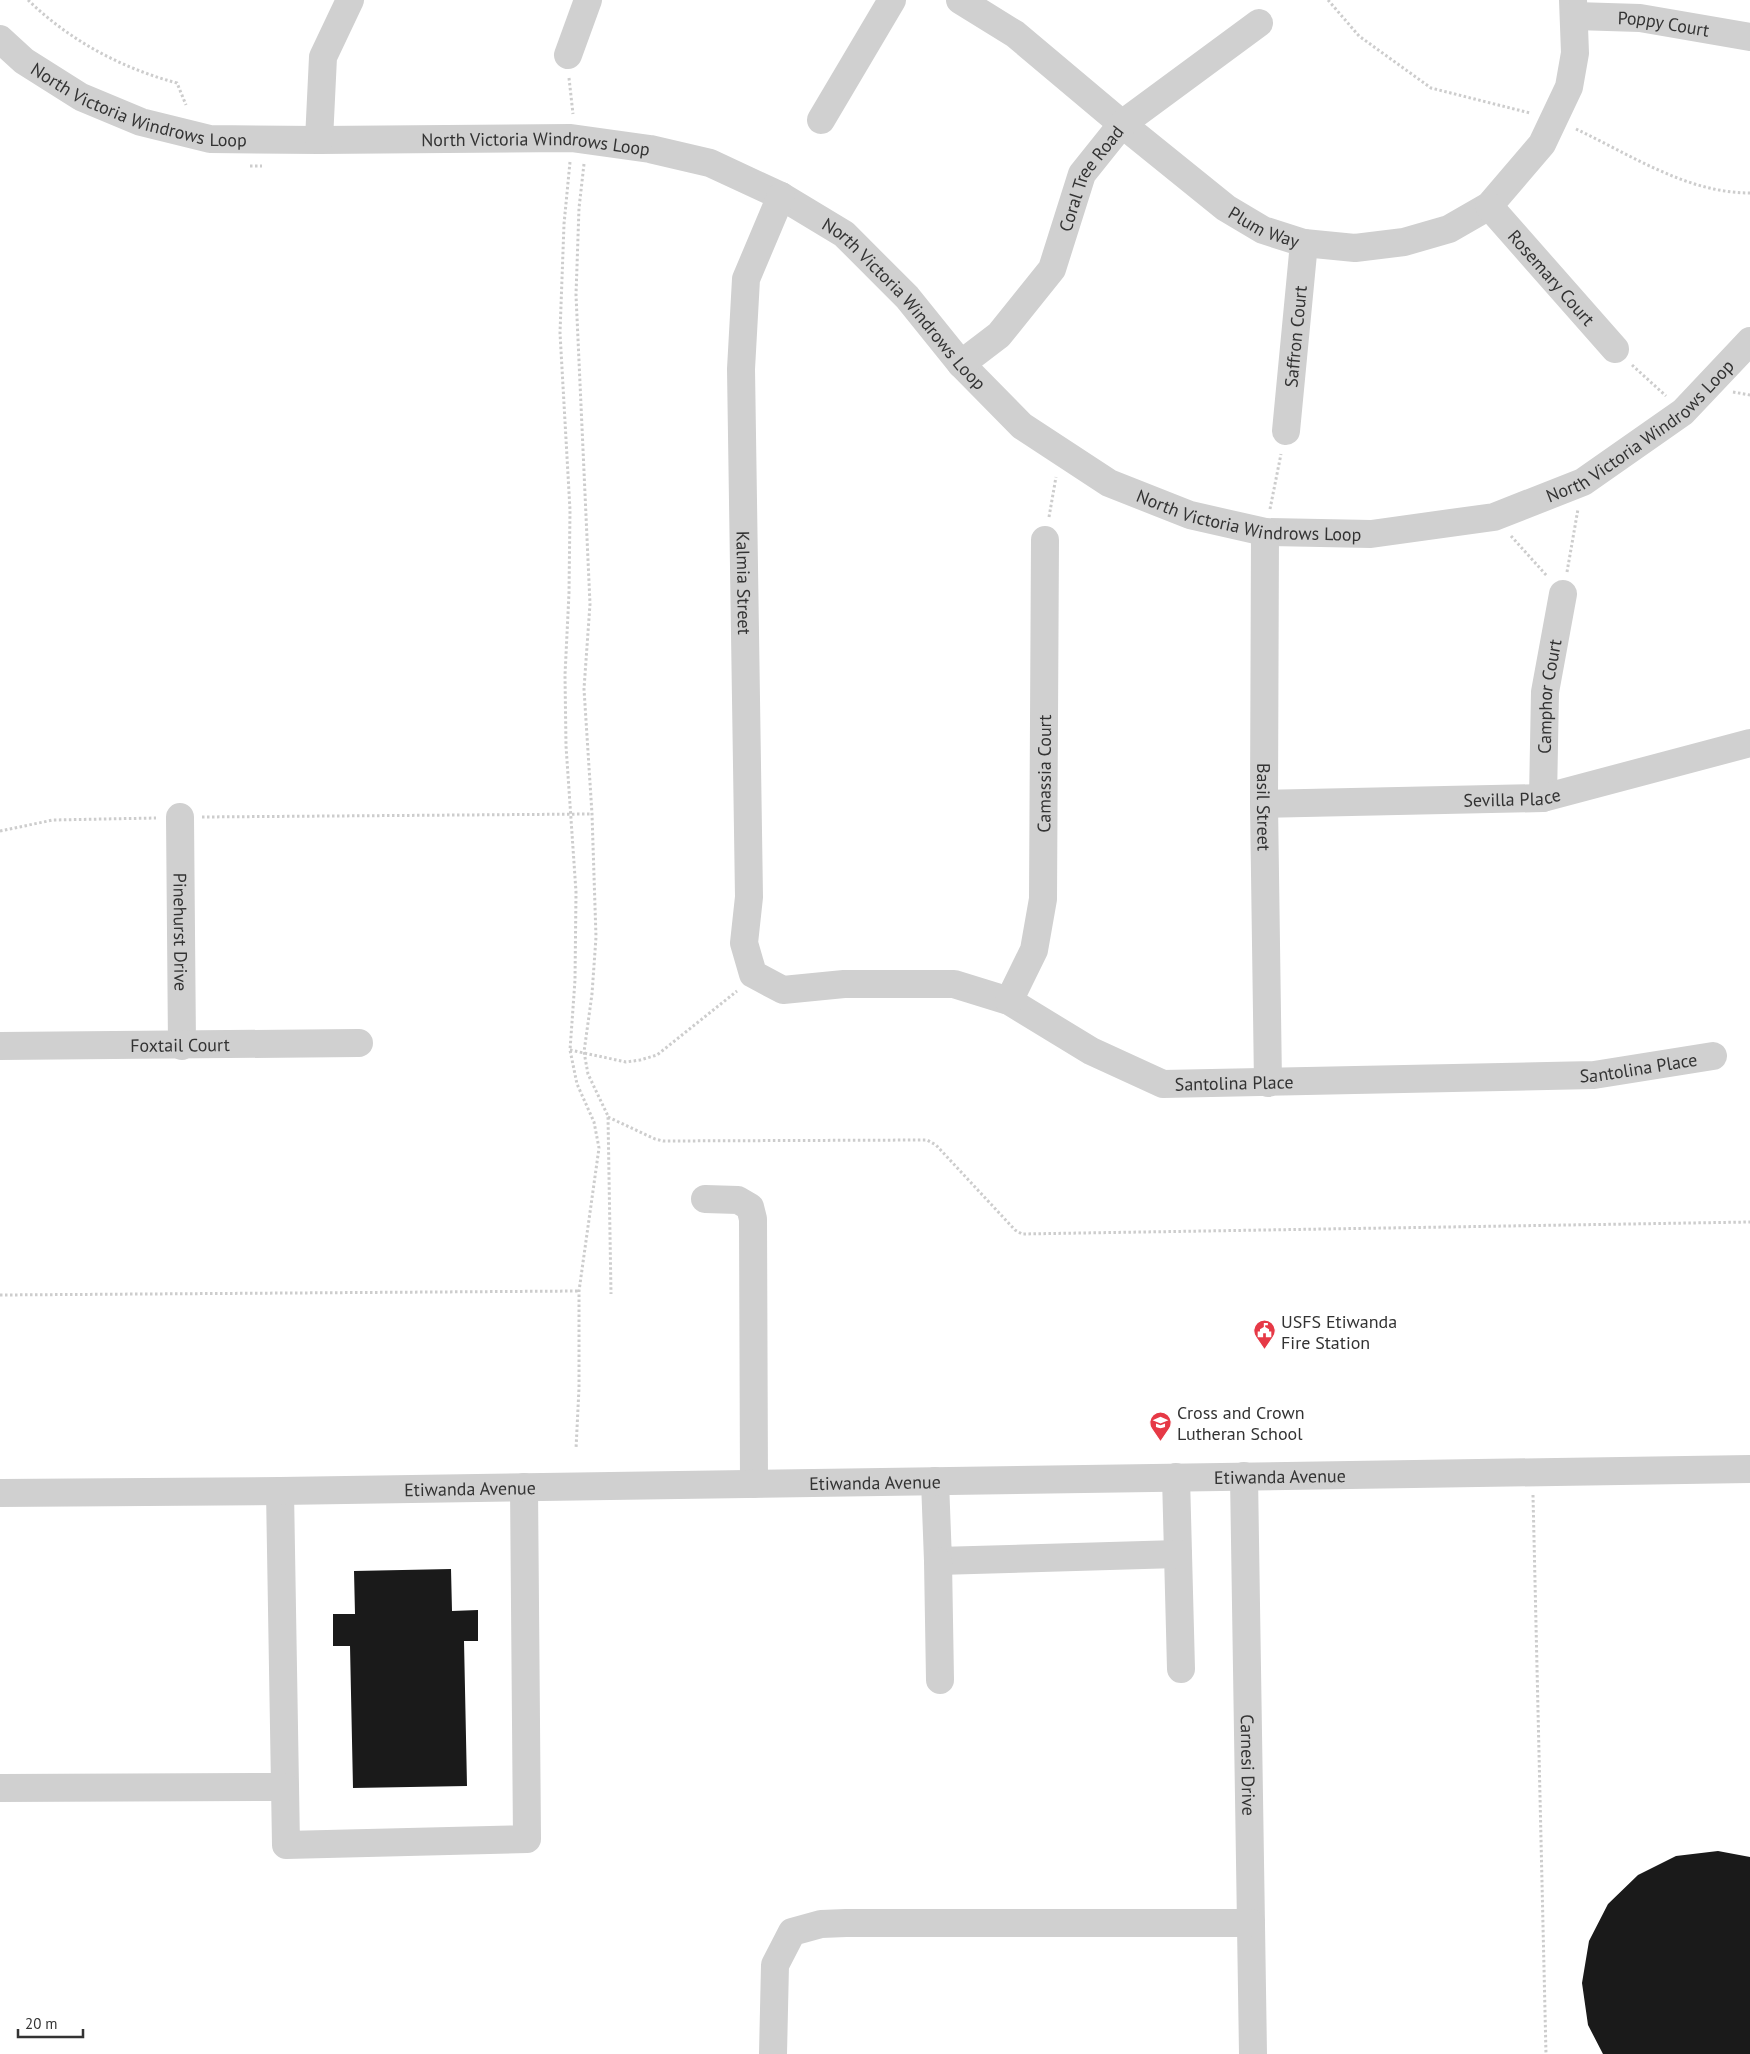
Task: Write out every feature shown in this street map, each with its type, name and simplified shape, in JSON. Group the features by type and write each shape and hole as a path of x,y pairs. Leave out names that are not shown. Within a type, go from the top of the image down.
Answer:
{"street":[{"path":"319,140 323,57 350,0"},
{"path":"568,55 588,0"},
{"path":"822,120 892,0"},
{"name":"Plum Way","path":"960,0 1015,34 1226,208 1263,230 1304,243 1355,248 1404,242 1449,229 1489,206 1542,144 1569,87 1575,53 1574,8"},
{"name":"Poppy Court","path":"1574,8 1750,38"},
{"name":"Coral Tree Road","path":"961,364 999,335 1052,269 1082,174 1122,124 1259,23"},
{"name":"North Victoria Windrows Loop","path":"0,39 24,61 81,97 142,122 210,139 571,138 650,149 710,163 781,196 844,234 907,297 961,364 1022,426 1109,483 1190,516 1265,532 1371,534 1494,517 1583,482 1683,412 1750,341"},
{"name":"Kalmia Street","path":"753,974 744,943 749,897 741,369 746,279 781,196"},
{"name":"Rosemary Court","path":"1489,206 1615,349"},
{"name":"Saffron Court","path":"1286,431 1304,243"},
{"name":"Basil Street","path":"1265,532 1264,804 1268,1083"},
{"name":"Camassia Court","path":"1008,1000 1034,950 1043,899 1045,540"},
{"name":"Camphor Court","path":"1543,798 1545,692 1563,594"},
{"name":"Sevilla Place","path":"1264,804 1543,798 1750,743"},
{"name":"Pinehurst Drive","path":"180,818 182,1046"},
{"name":"Santolina Place","path":"753,974 783,990 844,984 954,984 1008,1000 1091,1052 1164,1084 1594,1075 1713,1056"},
{"name":"Foxtail Court","path":"0,1046 182,1046 359,1043"},
{"path":"705,1199 738,1200 750,1207 753,1219 754,1484"},
{"name":"Etiwanda Avenue","path":"0,1493 280,1491 1750,1469"},
{"name":"Carnesi Drive","path":"1244,1476 1253,2054"},
{"path":"1176,1477 1181,1669"},
{"path":"935,1481 940,1680"},
{"path":"280,1491 286,1845 527,1839 524,1487"},
{"path":"938,1561 1178,1554"},
{"path":"0,1788 285,1787"},
{"path":"773,2054 775,1966 792,1932 822,1924 846,1923 1251,1923"}],"path":[{"path":"28,0 61,28 96,50 123,65 177,83 186,105"},
{"path":"1328,0 1359,36 1431,88 1553,121 1577,130 1643,163 1679,178 1714,189 1750,192"},
{"path":"568,55 569,88 573,109"},
{"path":"576,1449 579,1291 599,1148 594,1122 577,1084 570,1050 575,980 576,892 566,746 565,675 569,593 570,510 560,333 564,224 570,160 584,162 579,208 576,295 590,604 584,689 592,814 596,937 592,994 584,1052 588,1074 608,1117 610,1294"},
{"path":"1615,349 1683,412"},
{"path":"1265,532 1286,431"},
{"path":"1045,540 1060,450"},
{"path":"1563,594 1583,482"},
{"path":"1494,517 1563,594"},
{"path":"0,831 54,820 592,814"},
{"path":"570,1050 626,1062 657,1055 732,996 753,974"},
{"path":"608,1117 663,1141 926,1140 936,1145 1015,1230 1022,1234 1750,1222"},
{"path":"0,1295 579,1291"},
{"path":"1532,1472 1546,2054"}],"building":[{"path":"451,1569 452,1611 478,1610 478,1641 464,1641 467,1786 353,1788 350,1646 333,1646 333,1614 355,1614 354,1571"},
{"path":"1718,1851 1750,1857 1750,2054 1603,2054 1588,2025 1582,1983 1589,1941 1608,1904 1638,1875 1676,1856"}],"place":[{"name":"USFS Etiwanda Fire Station","path":"1265,1350"},
{"name":"Cross and Crown Lutheran School","path":"1161,1441"}]}
